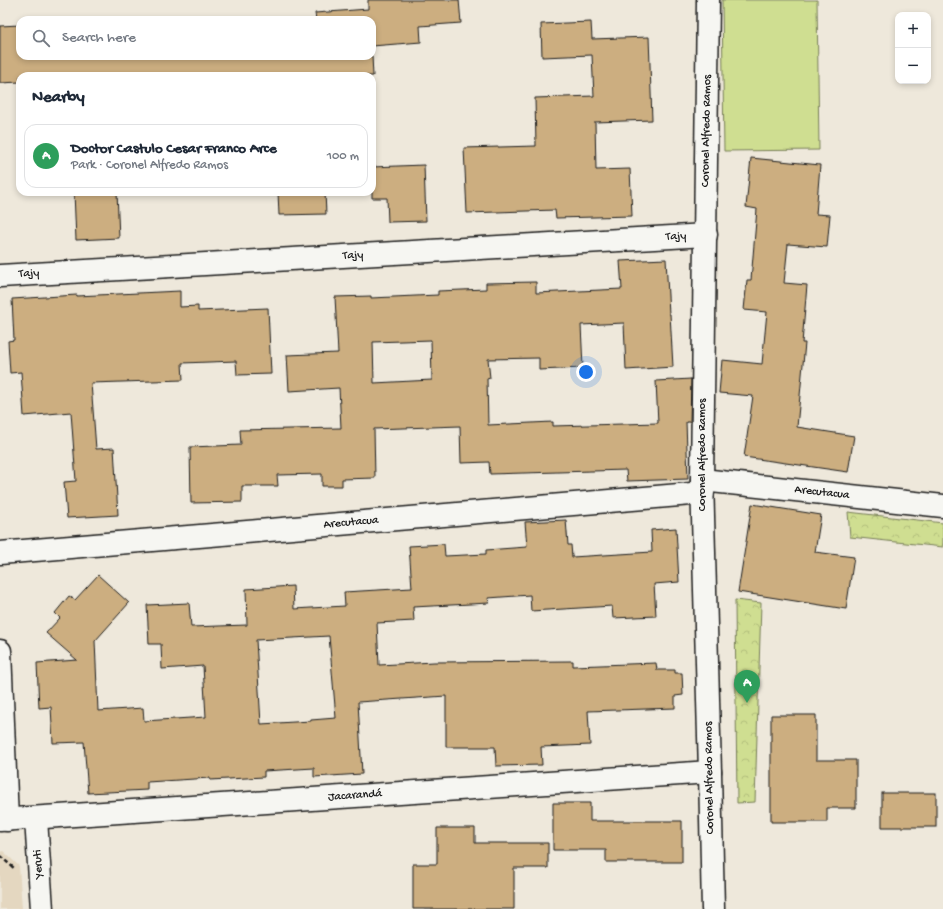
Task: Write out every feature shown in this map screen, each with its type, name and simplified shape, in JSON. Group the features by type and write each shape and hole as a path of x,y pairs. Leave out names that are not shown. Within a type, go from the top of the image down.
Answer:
{"street":[{"name":"Coronel Alfredo Ramos","path":"708,0 702,486 713,909"},
{"name":"Tajy","path":"0,276 706,236"},
{"name":"Arecutacua","path":"0,553 702,486 943,506"},
{"path":"0,651 3,820"},
{"name":"Jacarandá","path":"3,820 710,772"},
{"name":"Yeruti","path":"36,818 42,909"}],"shaded area":[{"path":"3,851 19,866 22,909 0,909 0,852"}],"green space":[{"path":"722,0 817,0 819,150 724,151"},
{"path":"848,512 943,523 943,547 850,537"},
{"path":"735,600 761,603 755,802 737,803"}],"building":[{"path":"368,0 459,0 461,23 420,26 421,42 376,46 376,16 315,16 315,13 368,9"},
{"path":"591,22 592,39 649,37 652,120 595,122 596,170 630,169 632,216 556,218 555,210 467,213 464,148 536,146 535,98 594,96 592,55 542,57 541,24"},
{"path":"16,25 16,60 372,60 373,72 16,72 16,82 0,83 0,26"},
{"path":"751,158 820,165 816,214 830,215 827,247 788,244 784,283 807,285 802,343 805,343 797,427 854,436 848,472 744,457 753,396 719,393 722,360 762,364 767,312 744,310 747,280 751,280 757,209 746,207"},
{"path":"424,165 426,221 388,222 387,198 372,198 372,196 376,196 376,167"},
{"path":"74,196 117,196 119,238 76,240"},
{"path":"278,196 325,196 326,214 279,215"},
{"path":"666,259 673,367 626,370 624,323 581,325 583,368 539,370 539,358 488,359 490,378 487,379 488,425 553,422 553,426 658,423 656,381 691,379 690,422 686,422 688,479 627,481 626,470 490,474 489,462 461,463 460,426 374,429 375,478 342,479 342,486 322,486 322,474 277,475 278,486 242,486 242,502 191,503 190,447 241,445 240,430 341,428 339,388 289,391 287,355 338,353 335,297 371,296 371,298 438,295 438,291 486,289 486,283 536,282 536,293 622,289 620,261","holes":["431,340 432,380 374,383 373,342"]},
{"path":"180,291 180,307 198,306 198,311 268,308 271,374 237,375 236,361 182,363 183,380 91,383 96,449 114,448 118,515 67,518 64,482 76,481 71,412 24,416 21,372 10,373 8,341 14,340 12,299"},
{"path":"752,504 821,515 815,552 854,557 846,609 738,592"},
{"path":"566,520 568,545 571,545 572,557 652,552 651,530 676,528 679,582 654,584 656,616 613,618 612,606 531,611 530,595 488,598 489,603 413,607 414,621 377,623 379,665 434,662 573,661 573,666 656,663 657,670 675,670 675,673 682,673 683,695 675,696 675,708 588,711 590,745 541,747 542,765 496,766 495,747 446,747 446,696 358,702 362,774 314,777 314,768 264,771 264,777 210,780 210,778 147,782 147,790 88,793 84,742 53,743 51,707 39,708 37,663 77,660 46,633 60,618 55,613 69,596 75,600 98,575 129,603 95,641 98,711 143,708 144,721 206,717 203,666 162,669 161,644 149,644 147,605 189,603 191,627 247,625 246,589 293,586 294,609 345,606 344,592 412,588 409,546 444,544 445,556 486,554 486,550 527,547 525,522","holes":["329,636 336,718 261,724 256,640"]},
{"path":"771,715 816,715 816,760 856,760 856,808 827,808 827,822 771,822"},
{"path":"882,793 936,793 936,827 882,827"},
{"path":"553,803 590,803 590,821 682,821 682,862 606,862 606,850 553,850"},
{"path":"437,828 475,828 475,843 548,843 548,868 514,868 514,909 413,909 413,864 437,864"}],"place":[{"name":"Doctor Castulo Cesar Franco Arce","path":"747,703"}]}
